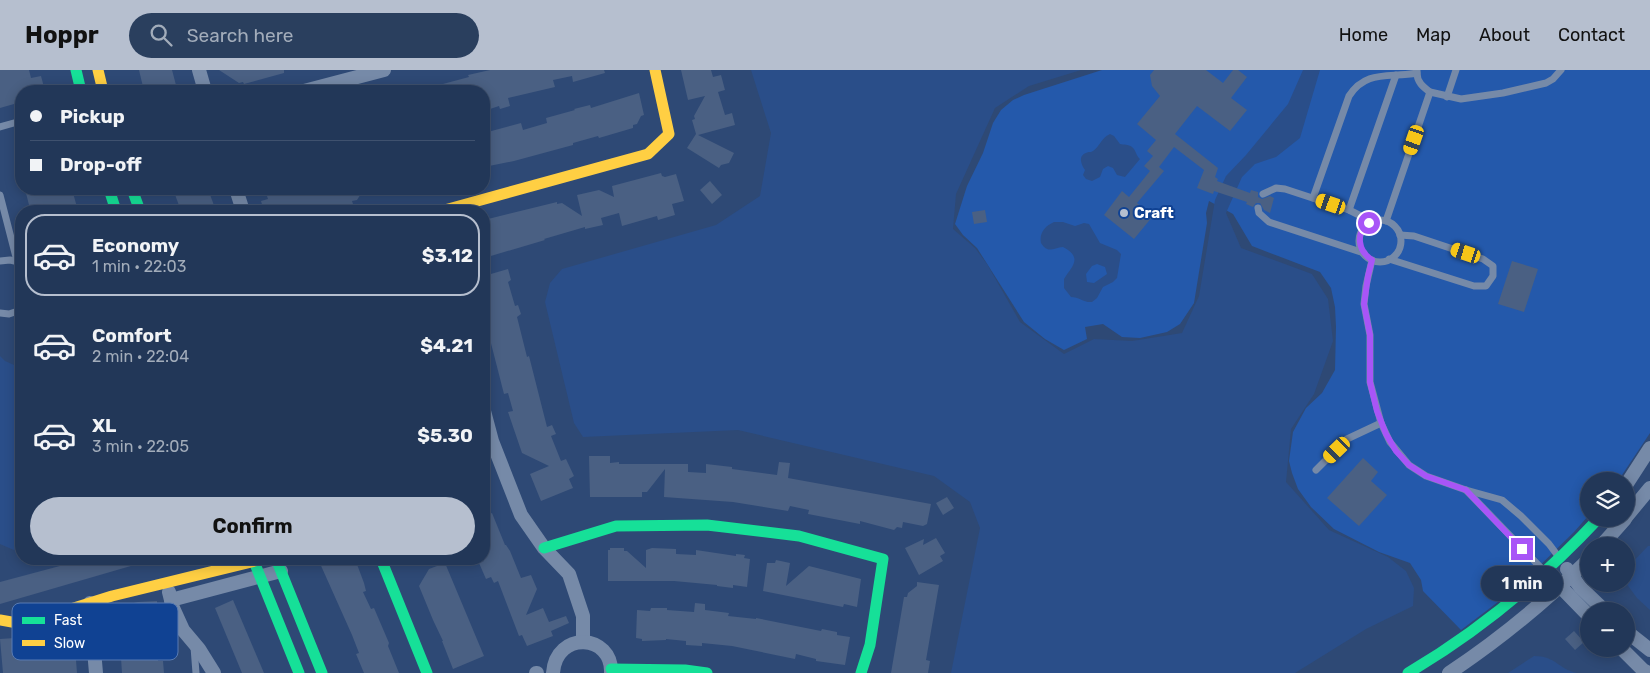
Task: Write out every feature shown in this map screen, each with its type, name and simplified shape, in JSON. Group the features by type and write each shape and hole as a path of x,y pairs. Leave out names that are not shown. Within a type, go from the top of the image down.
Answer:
{"street":[{"path":"76,70 80,85"},
{"path":"98,70 102,85"},
{"path":"199,70 203,85"},
{"path":"327,85 384,70"},
{"path":"463,205 648,154 669,134 655,70"},
{"path":"490,434 521,515 544,548 569,574 583,616 583,642"},
{"path":"1634,472 1650,448"},
{"path":"1635,507 1650,488"},
{"path":"544,548 616,526 707,525 799,536 883,559 870,646 861,673"},
{"path":"1408,673 1470,632 1546,572 1590,527"},
{"path":"1609,537 1618,527"},
{"path":"1560,558 1580,587 1596,602"},
{"path":"90,603 238,565"},
{"path":"258,565 261,577 299,673"},
{"path":"171,600 261,577 279,565 322,673"},
{"path":"383,565 427,673"},
{"path":"1449,673 1511,628 1580,568"},
{"path":"1546,572 1580,607"},
{"path":"194,577 199,593"},
{"path":"167,584 172,603"},
{"path":"178,618 183,630 214,673"},
{"path":"1635,638 1650,650"},
{"path":"553,673 554,664 564,648 573,643 583,642 592,643 606,653 610,660 611,671 685,670 707,673"},
{"path":"1630,657 1643,670 1649,673"},
{"path":"95,660 96,673"}],"lane":[{"path":"1447,97 1456,70"},
{"path":"1313,198 1349,96 1353,88 1364,78 1371,75 1417,71 1417,78 1421,85 1430,92 1461,99 1539,85 1553,79 1561,70"},
{"path":"1349,210 1396,74"},
{"path":"1386,221 1430,92"},
{"path":"0,127 15,123"},
{"path":"1263,194 1276,188 1313,198 1349,210 1369,223"},
{"path":"0,195 3,218 15,251"},
{"path":"1258,208 1259,214 1269,222 1364,253"},
{"path":"1389,259 1397,252 1400,245 1400,235 1394,225 1386,221 1378,220 1369,223 1362,231 1360,246 1364,253 1372,260 1389,259 1474,286 1486,286 1493,276 1492,266 1483,258 1414,236 1400,235"},
{"path":"1372,260 1364,304 1370,335 1370,382 1381,423 1393,447 1409,465 1426,476 1502,500 1521,516 1560,558"},
{"path":"0,261 15,261"},
{"path":"0,313 9,314 15,312"},
{"path":"1316,470 1347,440 1381,423"},
{"path":"1466,490 1546,572"},
{"path":"193,642 196,673"}],"shaded area":[{"path":"751,70 1081,70 1029,86 995,108 956,194 953,229 975,248 987,264 1020,322 1064,354 1094,339 1132,341 1182,333 1199,296 1215,200 1226,176 1288,104 1303,70 1320,70 1300,138 1276,157 1255,164 1242,177 1226,213 1241,248 1312,274 1328,299 1333,341 1314,394 1291,429 1286,482 1329,530 1388,557 1406,571 1414,588 1413,606 1366,629 1295,673 951,673 980,528 970,502 934,476 738,430 583,437 574,423 545,302 550,283 562,269 716,225 760,196 771,133"},
{"path":"1102,70 1650,70 1650,433 1624,472 1580,472 1580,525 1519,586 1461,630 1423,591 1421,580 1410,563 1379,552 1334,529 1311,507 1298,489 1289,461 1293,432 1306,408 1322,393 1335,370 1335,307 1331,288 1320,272 1252,246 1233,214 1209,201 1194,303 1180,324 1167,332 1140,338 1122,337 1103,324 1085,327 1087,339 1064,350 1045,339 1024,322 977,248 963,235 955,224 967,186 983,153 993,123 1001,110 1013,100"},
{"path":"1110,134 1120,144 1132,147 1140,159 1125,177 1117,175 1113,168 1108,166 1103,169 1100,177 1092,181 1086,179 1083,175 1085,170 1081,163 1083,154 1093,151"},
{"path":"1063,222 1075,226 1084,223 1089,224 1100,243 1117,250 1121,254 1117,278 1103,287 1097,298 1092,302 1071,297 1064,288 1064,279 1074,263 1074,259 1073,255 1063,247 1051,250 1041,243 1042,233 1051,224","holes":["1097,264 1105,267 1107,274 1094,283 1087,282 1086,274 1092,266"]},
{"path":"0,356 5,361 15,365 15,550 0,544"},
{"path":"1650,546 1650,610 1633,592 1635,592 1635,560"},
{"path":"1534,656 1547,658 1565,669 1577,673 1508,673"}],"building":[{"path":"0,70 29,70 31,78 41,76 43,85 15,85 15,104 0,108"},
{"path":"139,70 172,70 176,85 143,85"},
{"path":"219,70 284,70 284,73 244,84 243,82 239,83"},
{"path":"490,70 604,70 605,73 573,82 572,76 553,80 555,87 508,98 510,106 500,109 499,106 490,109 490,85 439,85 469,77 468,75"},
{"path":"681,70 711,70 713,77 721,75 725,90 718,92 725,115 732,113 735,125 698,135 734,153 729,163 721,165 719,168 687,148 696,134 692,120 695,119 694,116 705,96 688,100"},
{"path":"1154,70 1206,70 1223,83 1233,70 1238,70 1247,77 1231,98 1247,110 1230,131 1197,106 1175,134 1218,168 1215,177 1218,179 1217,181 1250,193 1251,190 1258,192 1258,197 1262,199 1270,196 1274,198 1270,213 1264,210 1260,203 1256,203 1253,207 1246,204 1247,202 1214,191 1213,194 1197,188 1204,170 1174,147 1159,167 1164,171 1137,203 1153,216 1134,239 1104,215 1122,191 1129,197 1150,171 1144,166 1153,156 1147,151 1156,140 1137,124 1160,96 1152,86 1150,75"},
{"path":"639,93 644,115 641,116 637,124 633,125 633,128 490,166 490,131 521,123 523,130 547,123 546,118 590,105 591,108"},
{"path":"661,173 665,177 676,174 684,201 672,204 675,215 658,220 657,216 622,226 619,213 601,218 603,225 585,229 585,227 490,256 490,219 557,202 557,204 562,203 582,216 577,195 599,190 614,197 612,186"},
{"path":"710,181 722,195 712,204 700,190"},
{"path":"26,195 74,195 76,205 29,205"},
{"path":"175,195 210,195 214,205 179,205"},
{"path":"267,195 360,195 357,200 352,201 353,204 349,205 262,205 261,201 268,199"},
{"path":"985,210 987,222 974,224 972,212"},
{"path":"1512,261 1538,269 1524,312 1498,304"},
{"path":"508,269 511,280 508,282 515,306 518,305 521,314 517,317 547,427 552,425 556,434 551,436 561,461 566,459 574,476 569,479 573,488 541,501 530,474 549,466 522,453 508,412 513,411 508,393 504,394 490,339 490,274"},
{"path":"589,456 610,456 610,463 619,462 619,464 688,464 688,472 706,473 706,464 777,475 779,462 790,463 788,478 931,504 927,524 923,526 903,522 902,528 897,527 894,530 860,521 860,524 808,514 809,510 790,506 788,511 733,502 664,497 665,469 647,492 642,492 642,497 590,497"},
{"path":"1363,458 1378,472 1371,481 1387,495 1359,526 1327,498"},
{"path":"947,497 954,508 943,515 936,503"},
{"path":"492,513 521,578 531,575 537,589 526,615 543,608 549,622 566,616 569,623 551,631 553,636 527,646 522,635 519,636 498,581 494,583 491,577 486,579 480,565 490,565 490,514"},
{"path":"936,538 945,553 940,556 943,561 919,575 905,548 924,539 923,545"},
{"path":"610,548 624,548 624,551 627,551 646,568 646,550 652,548 676,549 676,554 696,555 696,550 736,556 736,554 745,555 744,558 750,559 747,587 733,585 733,588 674,581 608,581 608,550"},
{"path":"776,560 790,563 786,586 809,566 861,579 857,607 844,604 843,607 763,591 767,563 775,563"},
{"path":"64,565 134,565 0,604 0,582"},
{"path":"321,565 357,565 366,591 363,592 371,609 374,608 399,673 364,673 356,654 359,653"},
{"path":"446,565 484,656 453,669 419,586 429,569"},
{"path":"917,582 939,585 926,660 930,661 928,673 891,673 904,597 907,597 908,593 917,586"},
{"path":"233,600 264,673 242,673 215,608"},
{"path":"157,601 157,603 134,603"},
{"path":"695,603 705,604 705,610 729,613 728,616 756,618 821,631 822,629 837,632 837,635 850,637 845,665 816,661 816,659 796,654 795,659 732,646 702,643 702,646 686,645 686,641 666,639 642,641 642,639 636,638 637,610 650,611 651,608 667,608 667,610 694,612"},
{"path":"1574,631 1580,638 1580,646 1575,650 1565,639"},
{"path":"12,638 12,660 76,660 77,673 3,673 0,639"},
{"path":"121,660 163,661 164,673 122,673"}],"traffic: fast":[{"path":"76,70 80,85"},
{"path":"111,195 114,205"},
{"path":"134,195 138,205"},
{"path":"544,548 616,526 707,525 799,536 883,559 870,645 861,673"},
{"path":"1408,673 1460,640 1509,603 1590,527"},
{"path":"255,565 299,673"},
{"path":"278,565 322,673"},
{"path":"383,565 427,673"},
{"path":"611,669 685,670 707,673"}],"traffic: slow":[{"path":"98,70 102,85"},
{"path":"463,205 648,154 669,134 655,70"},
{"path":"90,603 239,565"},
{"path":"0,620 12,622"}],"place":[{"name":"Craft","path":"1124,213"}],"route":[{"path":"1369,223 1362,231 1360,246 1367,257 1372,260 1364,304 1371,346 1370,382 1377,411 1386,434 1396,451 1417,471 1438,481 1466,490 1522,549"}]}
